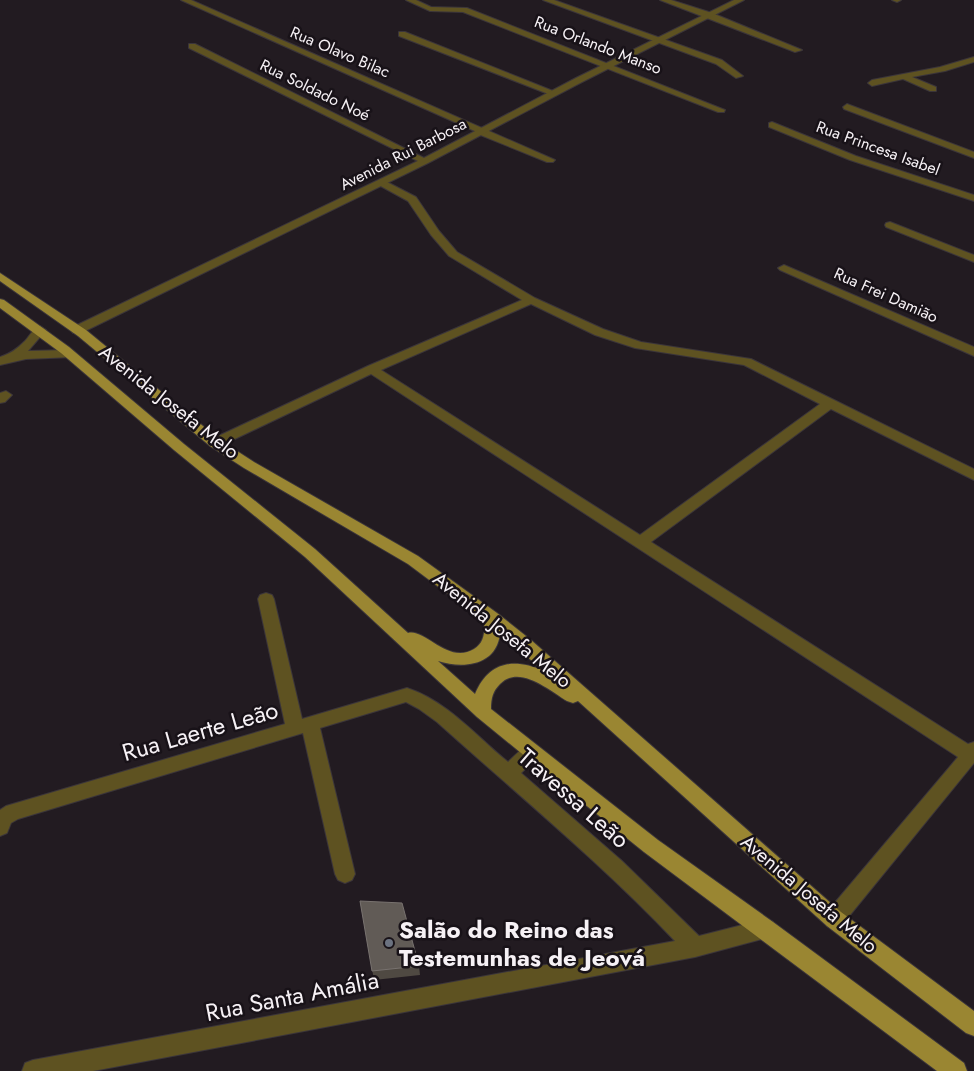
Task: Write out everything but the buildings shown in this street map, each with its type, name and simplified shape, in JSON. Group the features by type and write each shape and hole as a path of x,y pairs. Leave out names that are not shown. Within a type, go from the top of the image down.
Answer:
{"main road":[{"name":"Avenida Josefa Melo","path":"0,276 77,330 215,443 413,560 492,617 604,714 834,920 974,1025"},
{"name":"Avenida Josefa Melo","path":"0,302 40,330 179,447 310,553 483,712 532,752 652,846 956,1071"},
{"path":"383,620 436,652 460,659 473,658 489,646 493,637 492,617"},
{"path":"483,712 482,701 485,689 492,680 503,672 514,668 530,671 604,714"}],"street":[{"name":"Rua Olavo Bilac","path":"185,0 550,160"},
{"name":"Rua Orlando Manso","path":"410,0 430,9 464,10 721,110"},
{"path":"547,0 719,62 739,76"},
{"path":"664,0 709,15 798,50"},
{"name":"Avenida Rui Barbosa","path":"77,330 425,161 554,93 740,0"},
{"path":"402,34 554,93"},
{"name":"Rua Soldado Noé","path":"192,46 425,161"},
{"path":"872,83 942,69 974,59"},
{"path":"904,77 933,89"},
{"path":"848,107 886,124 974,155"},
{"name":"Rua Princesa Isabel","path":"772,125 853,158 974,198"},
{"path":"381,182 412,199 435,233 453,254 532,300 599,332 639,345 747,362 974,475"},
{"path":"890,225 974,259"},
{"name":"Rua Frei Damião","path":"784,268 972,347"},
{"path":"215,443 372,369 532,300"},
{"path":"15,356 30,343 40,330"},
{"path":"0,361 15,356 36,353 69,354"},
{"path":"372,369 640,542 972,752 834,920"},
{"path":"640,542 830,403"},
{"path":"266,599 345,874"},
{"name":"Rua Laerte Leão","path":"2,822 13,812 402,696 412,697"},
{"name":"Travessa Leão","path":"412,697 436,713 508,773 649,898 694,947"},
{"path":"508,773 532,752"},
{"name":"Rua Santa Amália","path":"33,1071 694,947 766,929"}],"place":[{"name":"Salão do Reino das Testemunhas de Jeová","path":"389,943"}]}
